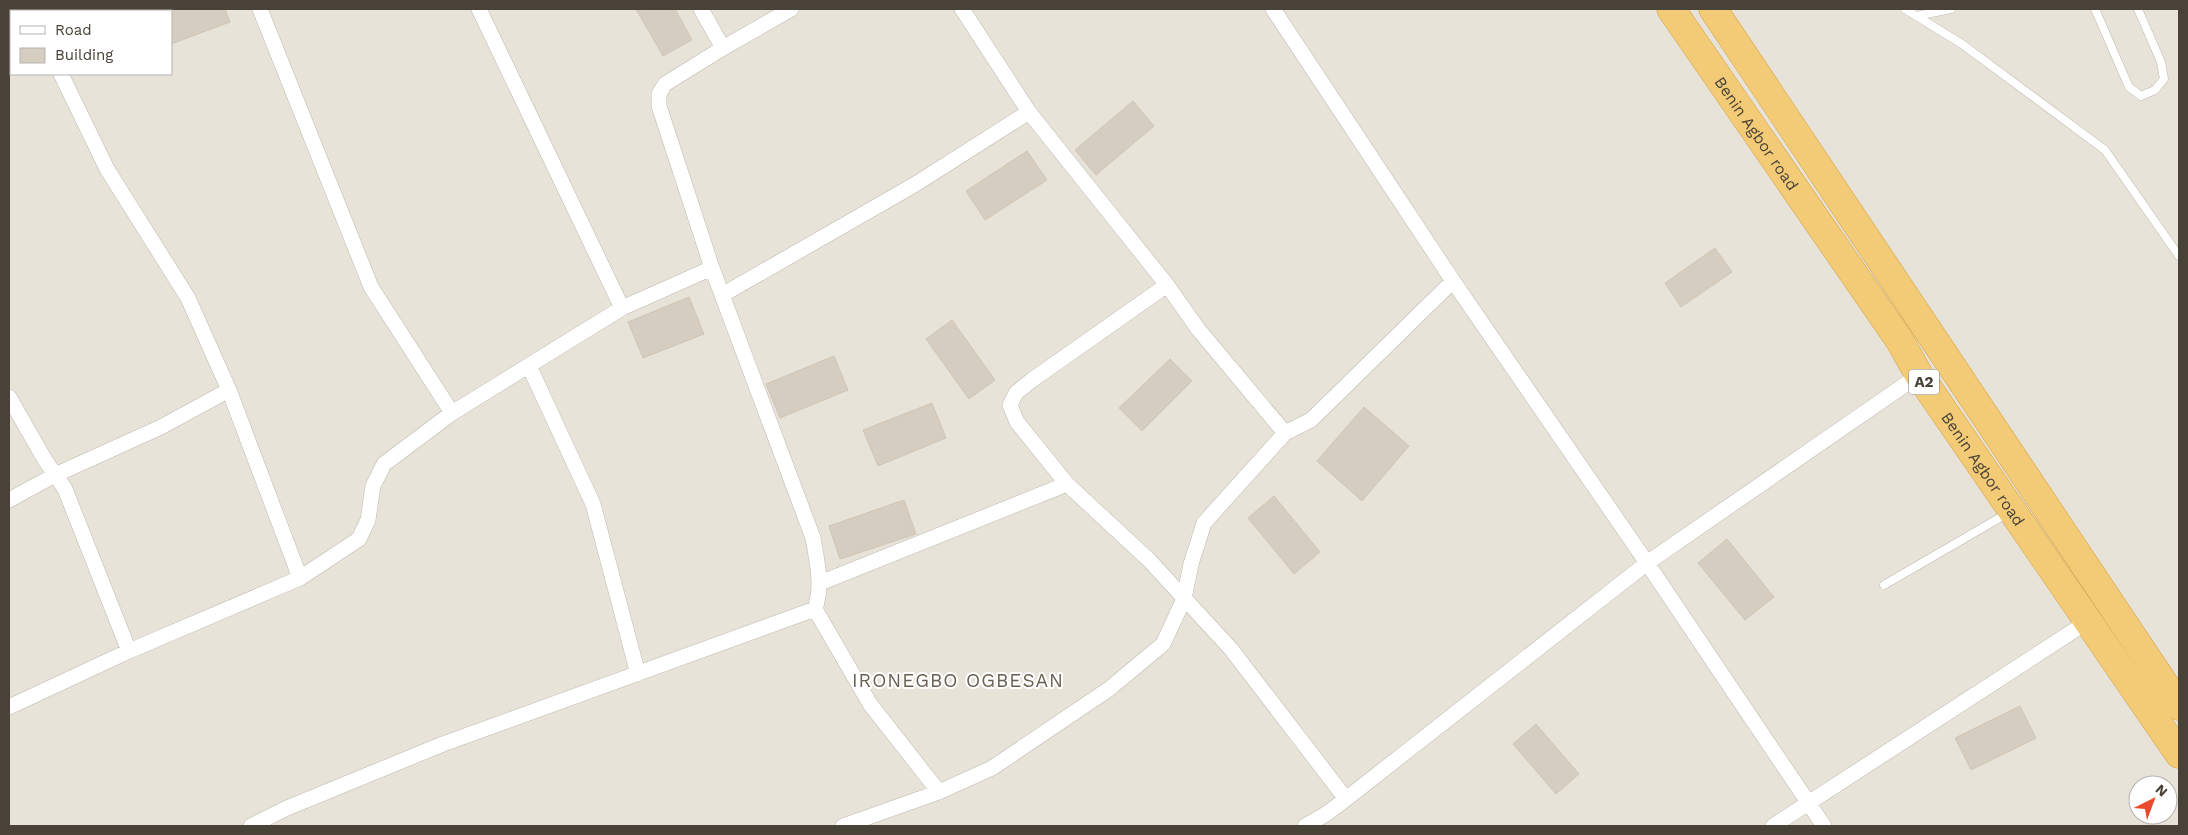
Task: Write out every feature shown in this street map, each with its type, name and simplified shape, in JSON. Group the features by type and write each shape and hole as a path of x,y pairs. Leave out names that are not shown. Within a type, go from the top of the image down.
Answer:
{"highway":[{"name":"Benin Agbor road","path":"1671,9 1900,341 1919,375 2179,754"},
{"name":"Benin Agbor road","path":"1713,9 2179,706"}],"street":[{"path":"260,9 371,286 452,413"},
{"path":"479,9 622,308"},
{"path":"701,9 722,48"},
{"path":"791,9 722,48 665,84 658,94 659,106 712,268 813,538 820,582 819,597 815,609 870,704 939,792"},
{"path":"962,9 1029,112 1167,285 1198,329 1285,433"},
{"path":"1273,9 1453,281 1647,563 1824,826"},
{"path":"61,75 107,169 188,298 229,390 300,578"},
{"path":"722,295 914,185 1029,112"},
{"path":"9,707 129,651 300,578 359,539 368,520 373,486 384,464 452,413 622,308 712,268"},
{"path":"843,826 939,792 992,768 1109,689 1163,644 1184,599 1191,564 1204,523 1285,433 1310,420 1453,281"},
{"path":"1167,285 1032,380 1016,394 1010,405 1018,422 1067,484 1149,560 1231,649 1346,799"},
{"path":"529,366 593,504 638,674"},
{"path":"1305,826 1329,820 1346,799 1647,563 1919,375"},
{"path":"9,500 56,475 161,427 229,390"},
{"path":"9,397 65,489 129,651"},
{"path":"820,582 1067,484"},
{"path":"251,826 287,808 443,744 815,609"},
{"path":"1773,826 2087,622"}],"lane":[{"path":"1904,9 1962,44 2105,150 2179,256"},
{"path":"1916,16 1950,9"},
{"path":"2095,9 2129,87 2141,96 2155,90 2164,79 2161,62 2138,9"},
{"path":"1884,585 2012,511"}],"shaded area":[{"path":"9,9 2179,9 2179,826 9,826"}],"building":[{"path":"225,9 230,22 172,44 171,10"},
{"path":"636,9 675,9 692,40 663,56"},
{"path":"1133,101 1154,126 1096,175 1075,150"},
{"path":"1027,151 1047,180 985,220 966,191"},
{"path":"1715,248 1732,272 1681,307 1665,283"},
{"path":"689,297 704,334 643,358 628,322"},
{"path":"952,320 995,380 969,399 926,339"},
{"path":"834,356 848,390 780,418 766,384"},
{"path":"1170,359 1192,381 1142,431 1119,408"},
{"path":"932,403 946,438 878,466 863,430"},
{"path":"1364,407 1409,446 1362,501 1317,461"},
{"path":"1274,496 1320,552 1294,574 1248,518"},
{"path":"904,500 916,534 840,559 829,526"},
{"path":"1727,539 1774,597 1745,620 1698,563"},
{"path":"2020,706 2036,738 1971,770 1955,738"},
{"path":"1536,724 1579,774 1556,794 1513,744"}],"district":[{"name":"IRONEGBO OGBESAN","path":"958,680"}]}
